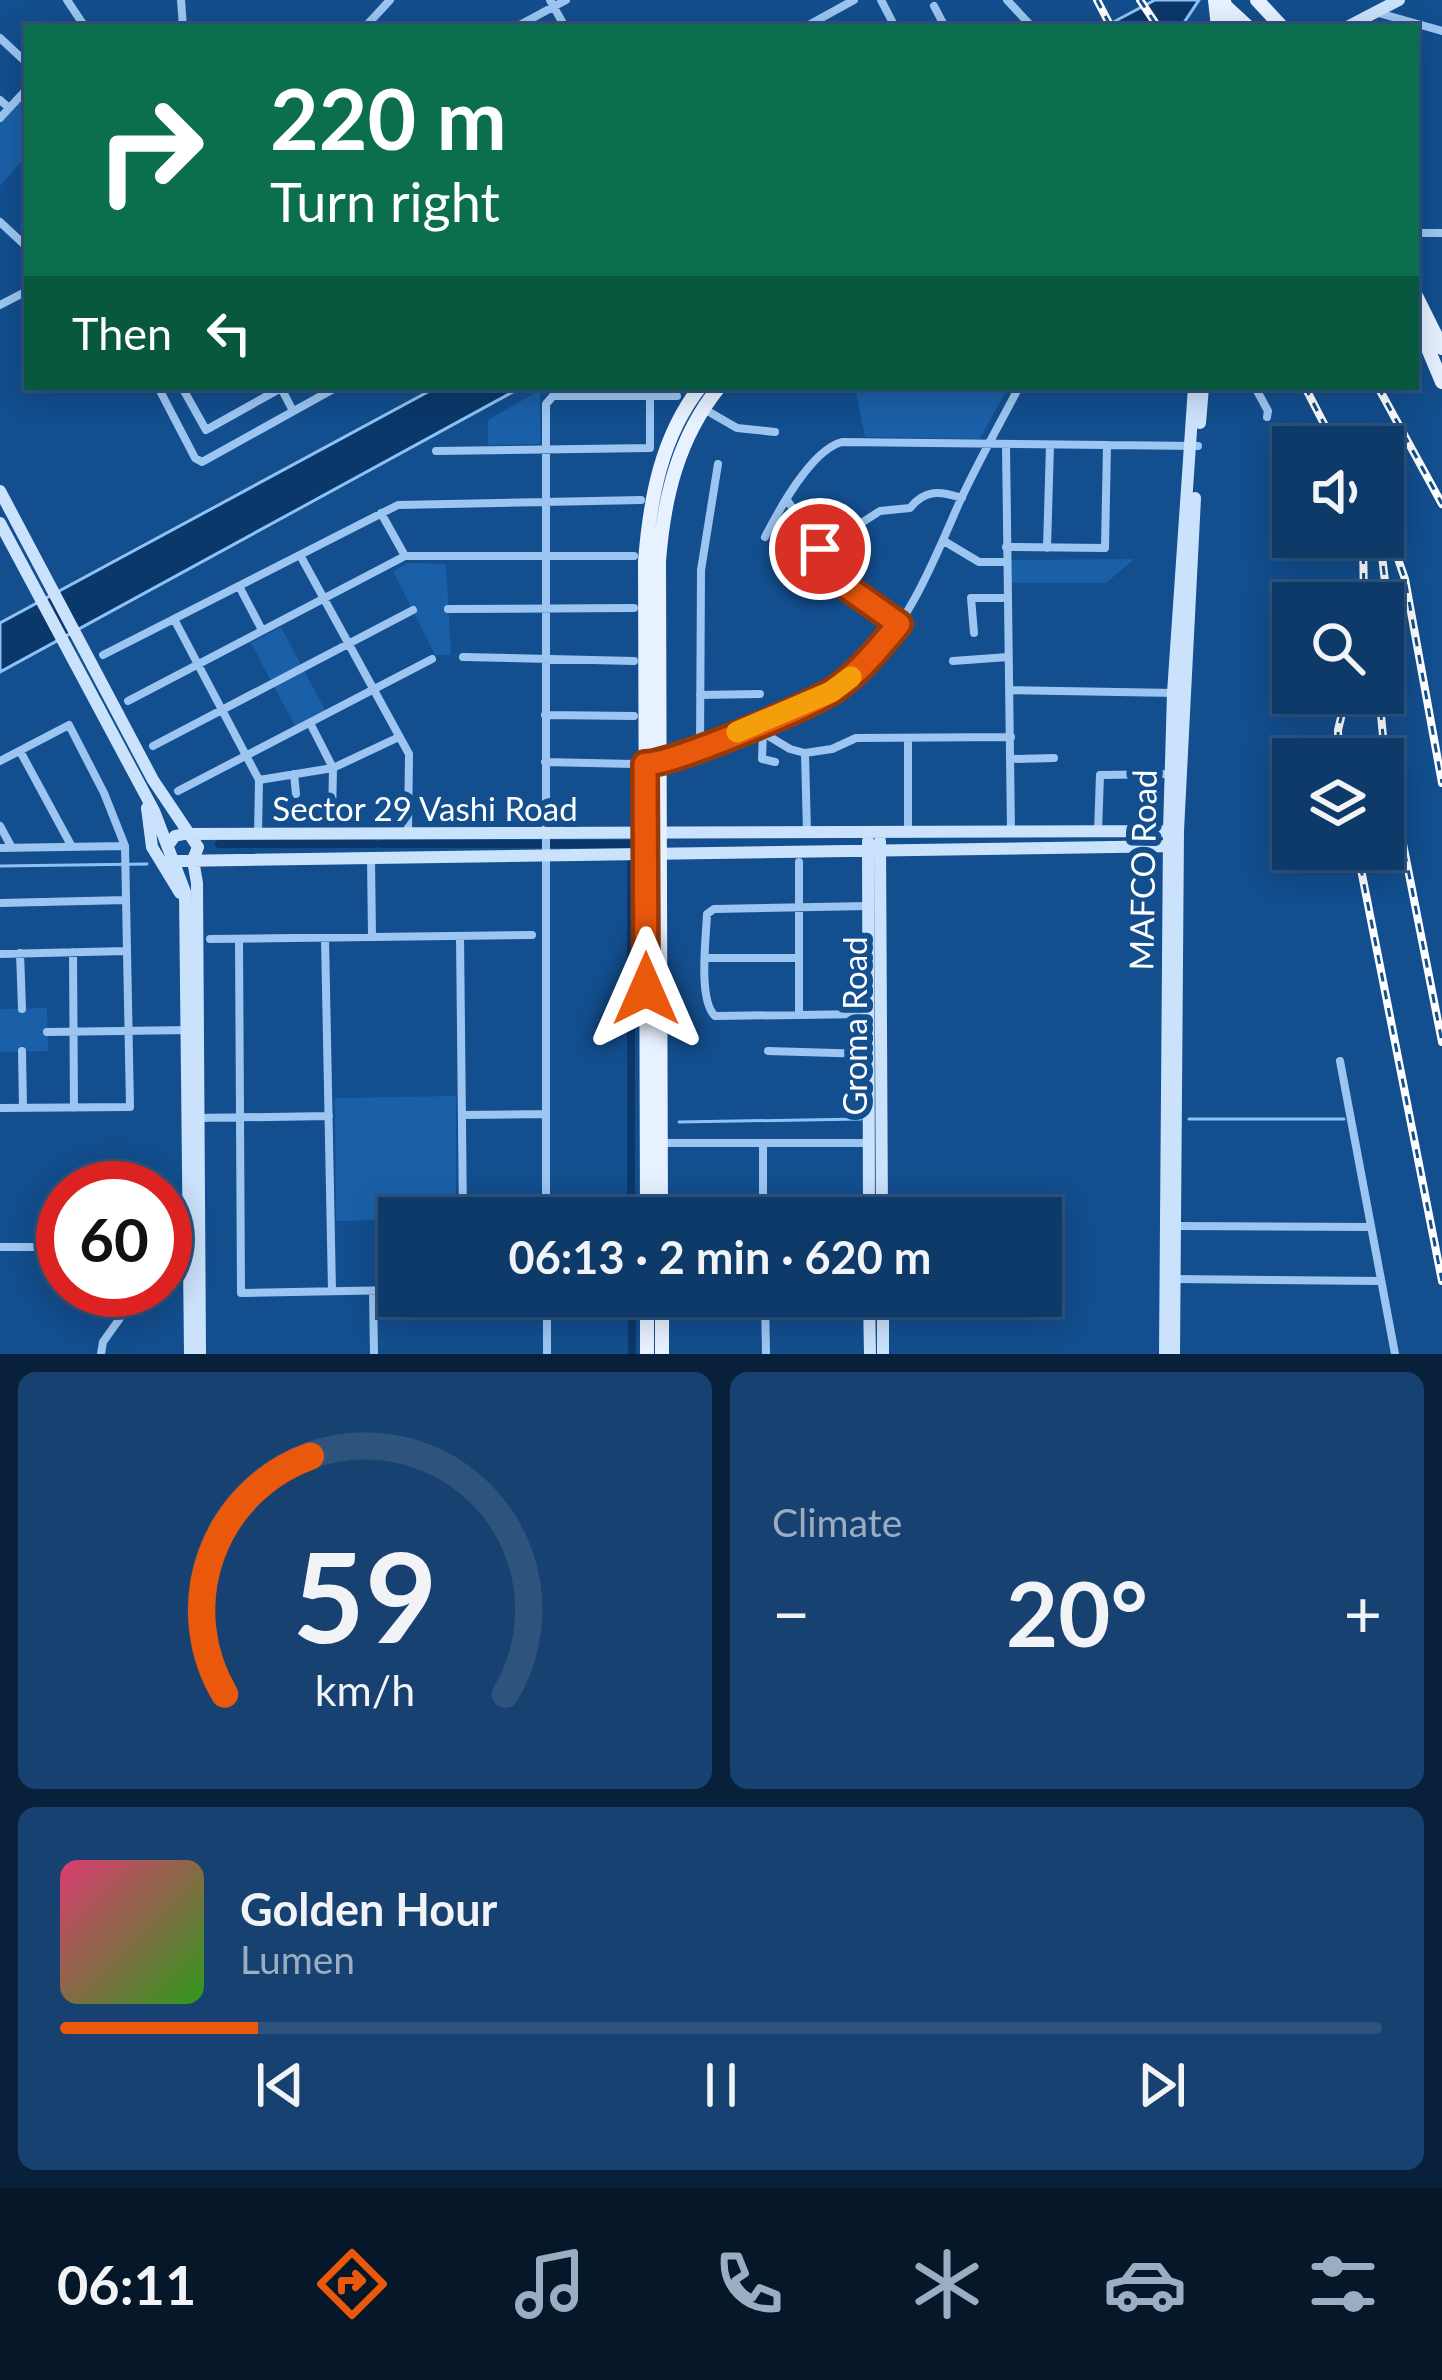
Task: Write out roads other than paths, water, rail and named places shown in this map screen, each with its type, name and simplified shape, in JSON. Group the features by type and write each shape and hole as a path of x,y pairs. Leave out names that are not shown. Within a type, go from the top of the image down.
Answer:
{"main road":[{"path":"1219,0 1245,24"},
{"path":"1257,0 1279,24"},
{"path":"1353,24 1399,0"},
{"path":"1419,305 1442,386"},
{"path":"661,1197 653,852 646,764 648,518 668,442 698,390"},
{"path":"646,764 663,519 681,448 717,390"},
{"name":"MAFCO Road","path":"1173,838 1171,774 1199,390"},
{"path":"0,491 43,592"},
{"path":"0,524 72,646 169,844 185,892 193,1030"},
{"path":"72,646 198,847 193,860 197,883 190,1354"},
{"name":"MAFCO Road","path":"1169,1354 1178,693"},
{"path":"141,787 152,847 178,890 187,917"},
{"name":"Sector 29 Vashi Road","path":"189,835 1098,832 1173,838"},
{"name":"Groma Road","path":"874,833 882,1197"},
{"path":"169,844 175,836 189,835"},
{"name":"Sector 29 Vashi Road","path":"193,860 874,849 1173,838"},
{"name":"Groma Road","path":"869,1197 868,906 874,849"},
{"path":"647,1197 653,852"},
{"path":"175,861 193,860"},
{"name":"MAFCO Road","path":"1169,1354 1174,1279 1170,1226"},
{"path":"194,1246 200,1354"},
{"path":"647,1317 647,1354"},
{"path":"662,1317 662,1354"},
{"path":"869,1317 870,1354"},
{"path":"883,1317 884,1354"}],"street":[{"path":"368,24 390,0"},
{"path":"520,24 552,3 566,0"},
{"path":"813,24 854,0"},
{"path":"1007,0 1028,24"},
{"path":"934,6 943,24"},
{"path":"1375,12 1417,24"},
{"path":"0,38 24,60"},
{"path":"0,118 24,92"},
{"path":"0,100 9,108"},
{"path":"0,222 24,245"},
{"path":"160,390 195,458 202,462 332,390"},
{"path":"165,399 181,390"},
{"path":"186,390 206,430 278,390"},
{"path":"283,390 293,411"},
{"path":"545,763 646,764 700,748 831,692 863,667 899,624 1017,390"},
{"path":"1257,390 1267,417"},
{"path":"546,1197 545,608 550,397 676,396"},
{"path":"436,451 650,448 650,397"},
{"path":"703,408 737,428 775,432"},
{"path":"766,537 787,500 832,445 1194,446"},
{"path":"1006,445 1011,832"},
{"path":"1047,548 1050,445"},
{"path":"1006,547 1106,548 1107,445"},
{"path":"700,748 700,570 718,464"},
{"path":"820,549 880,511 910,508 922,496 941,491 962,498"},
{"path":"103,656 398,505 641,500"},
{"path":"787,500 848,588 899,624"},
{"path":"381,513 405,556"},
{"path":"944,541 979,562 1006,562"},
{"path":"300,555 409,754 407,835"},
{"path":"128,701 405,556 634,556"},
{"path":"238,586 262,630"},
{"path":"974,632 971,598 1006,598"},
{"path":"448,609 634,608"},
{"path":"153,746 413,610"},
{"path":"174,620 259,780 258,836"},
{"path":"463,657 634,661"},
{"path":"953,662 1008,657"},
{"path":"178,791 432,659"},
{"path":"1009,690 1178,693"},
{"path":"700,695 760,694"},
{"path":"545,715 634,716"},
{"path":"310,723 333,768 332,818"},
{"path":"0,761 69,725 125,846 130,1107 0,1108"},
{"path":"752,726 805,753 856,738 1011,737"},
{"path":"763,732 760,754 767,762 775,762"},
{"path":"259,780 333,768 399,737"},
{"path":"908,738 908,833"},
{"path":"20,751 72,847"},
{"path":"805,753 807,833"},
{"path":"1011,759 1054,758"},
{"path":"293,774 296,794"},
{"path":"1098,832 1100,775 1171,774"},
{"path":"0,826 12,848"},
{"path":"0,848 125,846"},
{"path":"370,858 372,937"},
{"path":"799,862 799,1014"},
{"path":"0,903 126,900"},
{"path":"868,906 711,910 706,1005 711,1015 869,1014"},
{"path":"210,939 532,935"},
{"path":"460,936 463,1197"},
{"path":"325,938 332,1292"},
{"path":"239,939 242,1293 378,1291"},
{"path":"0,954 127,951"},
{"path":"73,952 74,1108"},
{"path":"20,953 22,1009"},
{"path":"706,958 798,958"},
{"path":"47,1032 193,1030"},
{"path":"22,1051 22,1108"},
{"path":"768,1051 870,1054"},
{"path":"1340,1061 1395,1354"},
{"path":"462,1114 546,1114"},
{"path":"194,1118 329,1116"},
{"path":"660,1143 869,1143"},
{"path":"763,1143 764,1197"},
{"path":"1170,1226 1370,1227"},
{"path":"0,1247 36,1247"},
{"path":"1174,1279 1381,1281"},
{"path":"374,1291 374,1354"},
{"path":"101,1354 103,1342 121,1317"},
{"path":"547,1317 547,1354"},
{"path":"765,1317 766,1354"}],"waterway":[{"path":"219,844 374,844"},
{"path":"381,844 539,844"},
{"path":"550,844 631,844"},
{"path":"631,859 631,1197"},
{"path":"0,866 147,864"},
{"path":"679,1122 861,1119"},
{"path":"1189,1119 1344,1119"},
{"path":"632,1317 632,1354"}],"railway":[{"path":"1097,0 1109,24"},
{"path":"1140,0 1156,24"},
{"path":"1307,390 1325,426"},
{"path":"1380,390 1442,504"},
{"path":"1363,558 1364,582"},
{"path":"1382,558 1385,582"},
{"path":"1398,558 1442,783"},
{"path":"1338,738 1342,714"},
{"path":"1381,714 1442,1042"},
{"path":"1361,870 1442,1281"}]}
